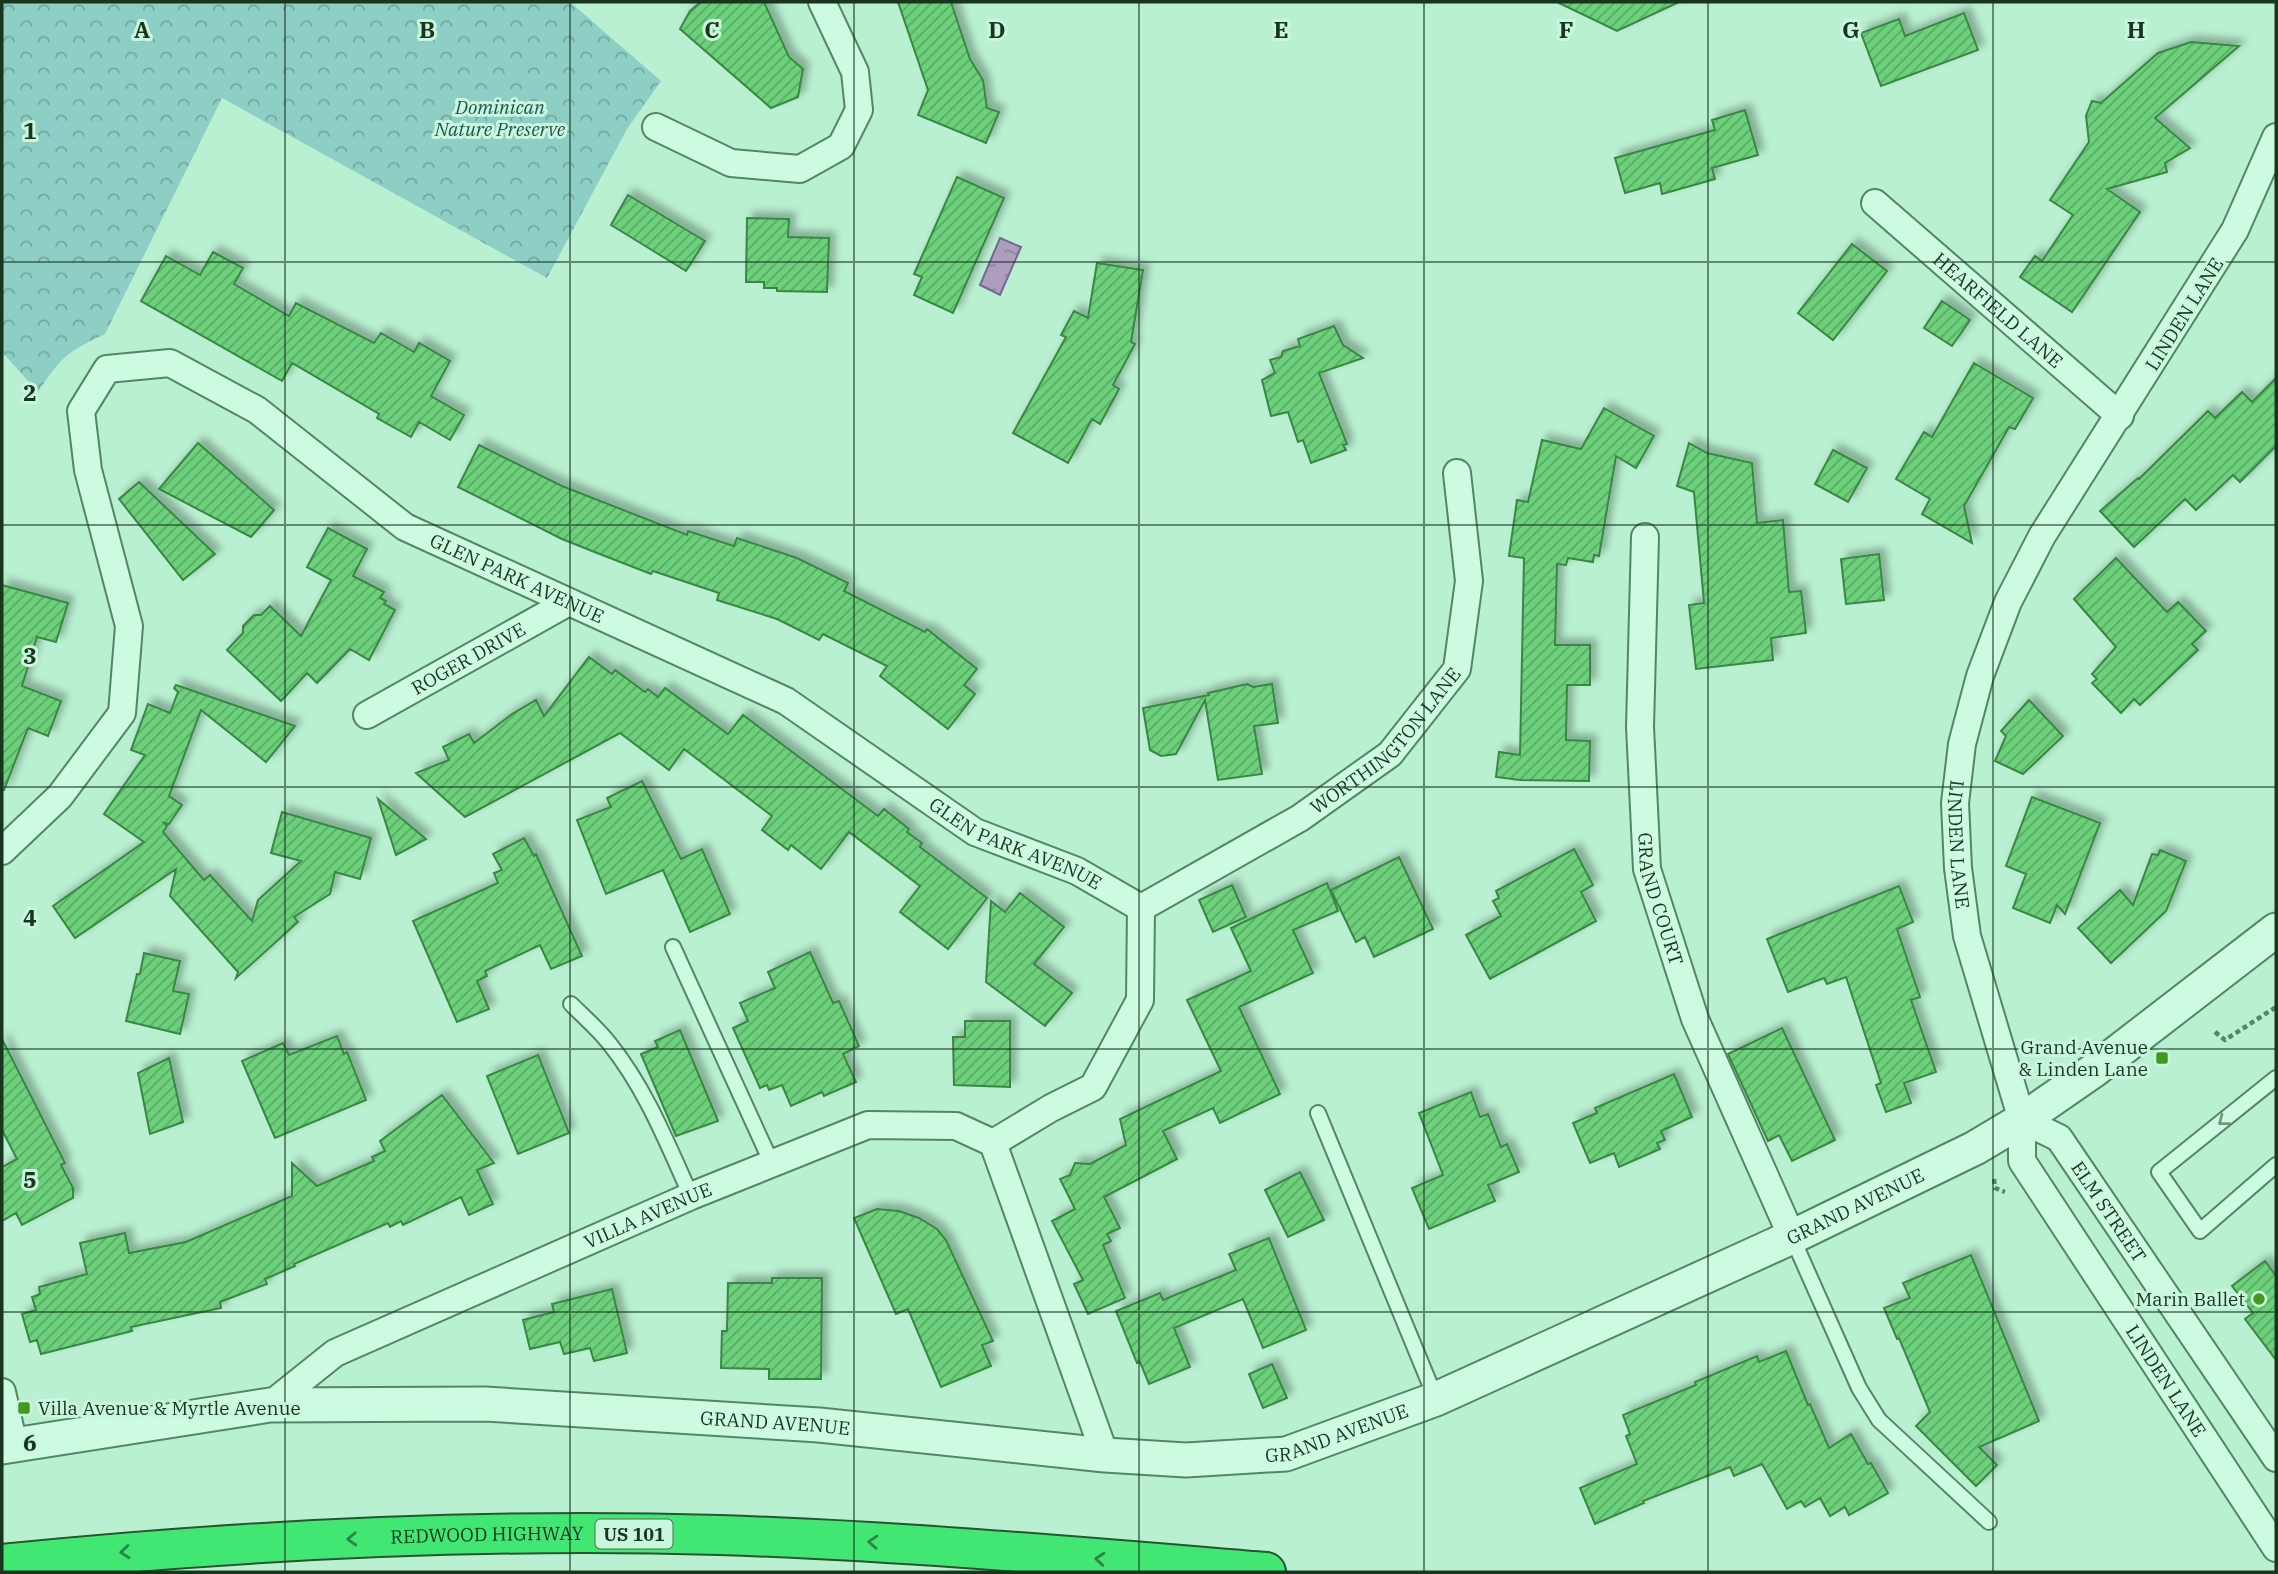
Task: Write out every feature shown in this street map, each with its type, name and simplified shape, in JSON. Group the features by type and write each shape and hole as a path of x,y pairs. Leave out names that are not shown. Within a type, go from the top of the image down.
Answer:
{"highway":[{"name":"REDWOOD HIGHWAY","path":"2,1564 134,1551 276,1542 571,1533 720,1535 865,1542 1266,1572"}],"street":[{"path":"656,127 731,163 800,169 841,146 859,110 855,72 822,2"},
{"name":"LINDEN LANE","path":"2276,136 2235,230 2042,536 2008,603 1980,676 1962,744 1955,803 1958,868 1967,936 2022,1120 2022,1161 2276,1548"},
{"name":"HEARFIELD LANE","path":"1875,203 2120,416"},
{"name":"GLEN PARK AVENUE","path":"2,851 60,796 122,713 129,626 88,470 80,411 107,369 170,363 257,410 405,527 786,701 975,832 1077,871 1141,908"},
{"name":"WORTHINGTON LANE","path":"1141,908 1300,818 1390,754 1457,669 1469,581 1457,473"},
{"name":"GRAND COURT","path":"1645,537 1640,727 1647,869 1695,1020 1792,1237"},
{"name":"ROGER DRIVE","path":"367,715 567,603"},
{"path":"1105,1455 993,1143 1051,1108 1093,1087 1140,1000 1141,908"},
{"name":"GRAND AVENUE","path":"270,1405 485,1404 819,1425 1105,1455 1186,1460 1286,1454 1436,1399 1792,1237 1951,1160 2022,1120 2134,1041 2276,930"},
{"name":"ELM STREET","path":"2022,1120 2059,1138 2276,1458"},
{"name":"VILLA AVENUE","path":"8,1446 270,1405 335,1353 691,1196 868,1125 956,1126 993,1143"},
{"path":"2,1392 8,1446"}],"lane":[{"path":"673,947 772,1164"},
{"path":"571,1004 608,1042 634,1079 653,1111 691,1196"},
{"path":"2276,1078 2159,1172 2200,1231 2276,1165"},
{"path":"1318,1114 1436,1399"},
{"path":"1792,1237 1859,1388 1879,1420 1989,1522"}],"path":[{"path":"2215,1032 2225,1041 2276,1007"},
{"path":"1994,1179 1994,1188"}],"green space":[{"name":"Dominican Nature Preserve","path":"2,2 570,2 661,81 627,129 547,278 222,98 105,334 66,357 38,392 2,352"}],"water":[{"path":"1000,238 1021,247 1000,295 980,285"}],"building":[{"path":"701,2 764,2 789,57 803,69 798,97 771,108 680,29 690,11"},
{"path":"898,2 951,2 970,59 983,80 987,108 999,112 986,143 918,115 928,90"},
{"path":"1557,2 1679,2 1617,31"},
{"path":"1964,13 1978,50 1881,86 1861,33 1899,19 1905,36"},
{"path":"2191,42 2239,46 2155,118 2190,148 2165,163 2167,172 2107,189 2140,212 2072,312 2020,277 2035,256 2042,261 2073,215 2050,200 2089,142 2086,116 2092,101 2101,103 2158,53"},
{"path":"1745,110 1758,155 1712,168 1715,179 1662,194 1660,183 1625,193 1615,158 1715,130 1712,120"},
{"path":"957,177 1004,198 953,313 914,295 922,277 914,274"},
{"path":"628,195 705,241 686,271 611,225"},
{"path":"747,218 789,219 788,237 829,238 827,292 777,291 777,288 764,288 764,282 746,282"},
{"path":"1852,244 1887,271 1833,340 1798,313"},
{"path":"213,252 243,268 234,284 289,316 296,303 374,343 381,333 414,352 419,343 450,361 431,396 464,415 450,440 419,422 411,437 377,418 379,414 292,363 282,381 141,301 166,256 200,275"},
{"path":"1097,263 1143,270 1131,342 1135,344 1113,385 1119,389 1100,424 1092,419 1068,463 1013,433 1066,337 1061,335 1074,311 1088,318"},
{"path":"1942,301 1970,320 1952,346 1924,328"},
{"path":"1334,326 1343,345 1363,358 1319,373 1347,444 1343,445 1346,450 1311,463 1303,440 1298,442 1288,412 1271,416 1262,380 1275,373 1270,360 1281,357 1283,351 1300,346 1298,339"},
{"path":"1974,363 2033,398 2015,429 2009,427 1964,506 1972,543 1922,514 1930,499 1896,479 1924,432 1932,437"},
{"path":"2276,378 2276,446 2240,482 2233,475 2196,510 2185,499 2134,547 2100,511 2139,479 2208,411 2215,418 2242,392 2252,402"},
{"path":"1604,408 1654,436 1636,468 1616,456 1599,556 1594,555 1593,562 1568,558 1566,565 1557,564 1555,645 1590,645 1590,685 1567,685 1566,740 1590,741 1589,781 1496,777 1499,752 1520,755 1524,558 1509,556 1517,500 1528,502 1542,440 1581,449"},
{"path":"198,443 274,510 251,537 159,489"},
{"path":"1689,443 1707,453 1752,463 1757,523 1783,520 1789,592 1801,591 1806,633 1771,638 1773,660 1696,669 1689,605 1704,603 1694,492 1677,486"},
{"path":"479,445 562,486 687,535 688,531 734,546 737,538 797,558 848,583 844,591 925,632 927,629 977,669 964,685 975,694 948,729 880,676 887,666 823,634 819,640 777,619 717,600 719,593 653,571 651,574 562,539 458,487"},
{"path":"1833,450 1867,468 1848,502 1815,484"},
{"path":"139,482 215,554 183,580 119,499"},
{"path":"328,528 367,549 353,576 384,592 380,598 386,601 384,604 395,610 369,660 350,649 317,683 307,673 281,701 227,650 243,633 243,626 254,615 261,615 270,606 301,636 331,580 307,567"},
{"path":"1879,554 1884,600 1846,604 1841,559"},
{"path":"2116,558 2167,612 2178,602 2206,631 2192,644 2198,650 2140,705 2134,699 2121,713 2092,683 2097,679 2092,674 2116,647 2074,599"},
{"path":"2,585 68,603 56,642 37,637 22,686 61,701 48,736 28,728 4,790 2,790"},
{"path":"589,657 612,674 615,670 645,692 648,689 658,697 665,688 728,734 743,715 878,816 884,809 909,829 907,832 922,843 920,847 987,898 948,949 900,912 920,886 849,832 821,869 791,845 788,850 762,830 772,816 684,749 669,770 620,733 465,817 416,773 449,760 443,747 469,734 474,743 512,714 536,700 544,716"},
{"path":"1247,684 1253,687 1272,684 1278,723 1254,726 1262,774 1218,780 1205,700 1176,754 1161,756 1150,750 1143,708 1209,695 1208,693"},
{"path":"176,685 295,726 266,762 201,710 169,796 182,805 169,824 164,823 167,826 163,832 204,880 210,875 252,921 258,900 301,861 271,853 282,812 371,838 360,879 335,872 330,894 294,917 298,922 236,978 238,972 170,896 176,869 75,938 53,906 144,842 104,814 145,755 131,750 148,704 170,713 178,692 174,688"},
{"path":"2029,700 2063,736 2023,774 1995,761 2006,736 2001,731"},
{"path":"642,781 681,859 702,849 730,914 690,932 663,870 606,894 577,820 611,807 607,798"},
{"path":"2032,797 2100,823 2065,914 2057,905 2050,923 2013,908 2026,874 2006,866"},
{"path":"378,799 426,839 396,855"},
{"path":"524,838 534,856 536,854 582,956 551,969 540,945 485,971 487,976 477,981 489,1009 457,1022 413,921 498,883 494,873 502,870 493,854"},
{"path":"1574,849 1593,885 1581,892 1596,921 1490,979 1466,935 1501,916 1493,901 1499,898 1496,891"},
{"path":"2160,850 2186,861 2166,911 2111,963 2078,928 2120,890 2133,905 2152,854 2158,855"},
{"path":"1399,857 1433,929 1374,957 1365,937 1356,942 1331,890"},
{"path":"1327,883 1338,911 1293,930 1313,973 1239,1007 1280,1094 1220,1123 1213,1108 1163,1131 1177,1159 1104,1197 1120,1228 1107,1234 1111,1241 1103,1245 1125,1298 1088,1314 1074,1284 1083,1280 1052,1221 1075,1209 1060,1179 1070,1175 1075,1163 1090,1164 1126,1145 1120,1119 1221,1071 1187,1000 1251,971 1231,928"},
{"path":"1232,885 1246,917 1213,932 1199,900"},
{"path":"1899,886 1913,922 1897,929 1920,997 1911,1000 1936,1072 1904,1083 1911,1103 1886,1112 1876,1085 1881,1083 1846,977 1827,984 1824,978 1788,992 1767,939"},
{"path":"1020,893 1064,927 1034,964 1072,993 1045,1026 986,982 991,901 1005,912"},
{"path":"810,952 833,1003 839,1001 859,1046 843,1054 856,1082 824,1096 822,1092 791,1106 782,1085 769,1090 767,1085 760,1088 733,1028 748,1021 740,1003 775,988 768,972"},
{"path":"144,953 180,961 173,991 189,994 180,1034 126,1021"},
{"path":"965,1021 1010,1021 1010,1087 954,1085 953,1037 965,1037"},
{"path":"1782,1028 1835,1140 1792,1161 1779,1135 1768,1141 1728,1054"},
{"path":"680,1030 718,1121 676,1136 641,1054 658,1047 655,1041"},
{"path":"337,1036 344,1054 347,1052 366,1100 275,1138 242,1061 283,1043 289,1055"},
{"path":"2,1039 65,1163 61,1165 73,1188 73,1198 22,1225 16,1213 2,1221 2,1167 17,1159 2,1130"},
{"path":"538,1055 569,1133 518,1154 487,1076"},
{"path":"169,1058 183,1122 150,1134 138,1073"},
{"path":"1674,1074 1692,1117 1661,1131 1665,1140 1657,1143 1660,1149 1619,1167 1614,1153 1590,1163 1573,1123 1597,1113 1595,1108"},
{"path":"1471,1092 1480,1117 1488,1114 1501,1147 1507,1144 1519,1172 1488,1185 1495,1201 1429,1229 1412,1188 1443,1175 1419,1113"},
{"path":"442,1095 494,1163 477,1170 493,1204 469,1215 461,1197 403,1225 401,1221 390,1227 388,1223 294,1264 295,1266 265,1279 267,1284 220,1302 221,1308 131,1327 132,1331 41,1354 37,1340 30,1342 22,1314 36,1310 32,1297 40,1294 39,1287 87,1274 80,1243 125,1233 129,1253 186,1242 292,1196 292,1163 317,1186 374,1161 372,1157 385,1151 380,1141"},
{"path":"1300,1172 1324,1220 1288,1237 1265,1190"},
{"path":"877,1209 899,1211 919,1218 937,1229 946,1240 993,1341 982,1345 991,1366 941,1387 908,1309 896,1314 854,1218"},
{"path":"1269,1238 1306,1330 1263,1348 1243,1299 1174,1328 1190,1367 1149,1384 1140,1362 1137,1363 1116,1311 1160,1293 1163,1300 1236,1270 1229,1254"},
{"path":"1971,1255 2039,1421 1979,1447 1997,1465 1976,1486 1916,1426 1930,1412 1884,1308 1910,1298 1903,1283"},
{"name":"Marin Ballet","path":"2265,1261 2276,1276 2276,1360 2245,1319 2253,1313 2232,1286"},
{"path":"772,1278 822,1278 821,1379 769,1379 769,1369 721,1368 722,1331 727,1331 728,1283 772,1283"},
{"path":"612,1289 627,1353 594,1361 590,1348 564,1354 560,1342 530,1349 523,1320 554,1312 552,1304"},
{"path":"1786,1351 1829,1448 1851,1434 1888,1493 1849,1515 1845,1507 1830,1516 1820,1498 1805,1507 1801,1501 1787,1509 1762,1464 1734,1476 1730,1467 1643,1501 1644,1503 1595,1524 1580,1488 1637,1464 1626,1436 1630,1434 1623,1415 1757,1356 1759,1362"},
{"path":"1272,1364 1287,1398 1263,1408 1249,1374"}],"place":[{"name":"Grand Avenue & Linden Lane","path":"2162,1058"},
{"name":"Marin Ballet","path":"2259,1299"},
{"name":"Villa Avenue & Myrtle Avenue","path":"24,1408"}]}
